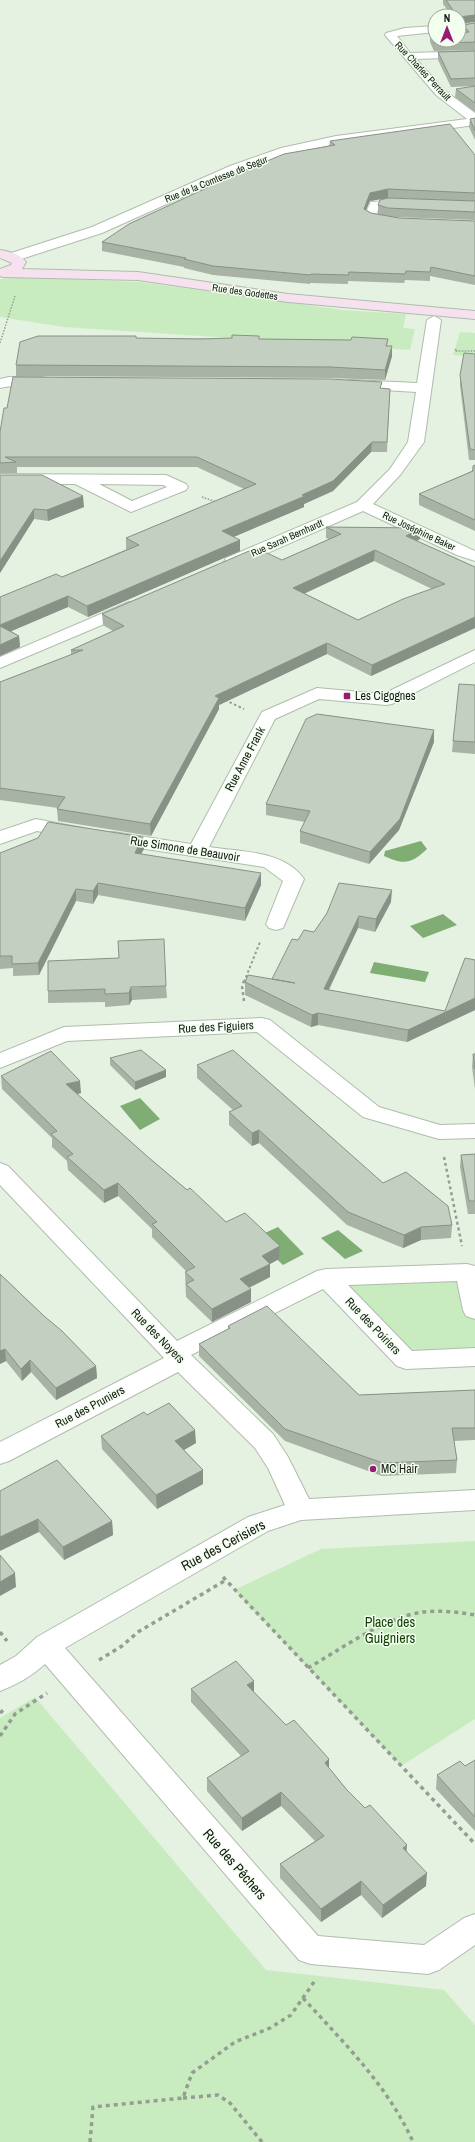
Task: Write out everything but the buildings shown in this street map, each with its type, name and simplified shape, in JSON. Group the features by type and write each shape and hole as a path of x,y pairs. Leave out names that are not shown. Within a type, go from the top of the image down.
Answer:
{"street":[{"name":"Rue Charles Perrault","path":"427,30 405,31 390,35 441,93 466,114 475,119"},
{"path":"408,56 475,54"},
{"path":"441,93 455,92"},
{"name":"Rue de la Comtesse de Segur","path":"10,259 97,230 234,169 285,151 336,140 475,119"},
{"path":"3,273 10,259"},
{"name":"Rue des Godettes","path":"10,259 67,274"},
{"name":"Rue des Godettes","path":"3,273 138,276 288,298 429,316"},
{"path":"429,316 475,315"},
{"path":"429,316 475,322"},
{"name":"Rue Sarah Bernhardt","path":"216,569 363,504 395,472 416,442 423,388 429,316"},
{"path":"3,381 56,381"},
{"path":"337,383 423,388"},
{"path":"0,479 166,480 180,487"},
{"path":"79,480 131,507 180,487"},
{"name":"Rue Joséphine Baker","path":"363,504 463,552 475,556"},
{"path":"0,663 145,600"},
{"name":"Rue Anne Frank","path":"197,851 268,716 317,693 386,700 475,655"},
{"path":"442,672 475,673"},
{"name":"Rue Simone de Beauvoir","path":"0,838 36,825 270,862 294,879 276,924"},
{"name":"Rue des Figuiers","path":"0,1061 64,1034 262,1025 371,1112 439,1132 475,1131"},
{"name":"Rue des Noyers","path":"0,1172 177,1356 264,1440 279,1464 301,1510"},
{"path":"177,1356 326,1277 467,1272 475,1310"},
{"name":"Rue des Poiriers","path":"326,1277 406,1360 475,1357"},
{"name":"Rue des Pruniers","path":"0,1454 177,1356"},
{"name":"Rue des Cerisiers","path":"0,1679 26,1664 47,1645 201,1555 258,1524 301,1510 475,1500"},
{"name":"Rue des Pêchers","path":"47,1645 72,1677 310,1950 428,1960 475,1928"}],"lane":[{"path":"401,222 374,219 370,216 375,204 388,202 412,203"}],"path":[{"path":"0,343 16,294"},
{"path":"455,351 475,351"},
{"path":"180,487 223,505"},
{"path":"222,698 241,708 268,716"},
{"path":"247,1026 242,986 264,933 276,924"},
{"path":"439,1132 467,1272"},
{"path":"201,1555 475,1844"},
{"path":"0,1736 14,1714 122,1646 138,1632 226,1580"},
{"path":"308,1668 397,1620 423,1612 460,1612 475,1615"},
{"path":"0,1713 8,1707"},
{"path":"183,2098 192,2073 235,2042 270,2028 291,2015 316,1979 328,1952"},
{"path":"303,1998 369,2070 403,2118 413,2142"},
{"path":"90,2142 93,2107 218,2095 230,2103 262,2142"}],"green space":[{"path":"22,277 140,282 343,310 406,314 403,328 415,329 410,350 64,327 0,317 0,279"},
{"path":"460,332 475,333 475,357 453,355"},
{"path":"467,1272 475,1310 475,1357 406,1360 326,1277"},
{"name":"Place des Guigniers","path":"475,1541 475,1719 401,1766 234,1590 321,1549"},
{"path":"35,1697 266,1970 444,1990 475,2025 475,2142 0,2142 0,1718"}],"shaded area":[{"path":"421,841 427,849 412,860 402,862 384,856 385,851"},
{"path":"443,914 457,925 423,938 410,926"},
{"path":"374,962 429,972 425,982 370,973"},
{"path":"140,1098 160,1119 140,1130 120,1106"},
{"path":"278,1227 304,1254 283,1265 254,1238"},
{"path":"338,1230 363,1251 345,1259 321,1238"}],"place":[{"name":"Les Cigognes","path":"347,696"},
{"name":"MC Hair","path":"373,1469"}]}
